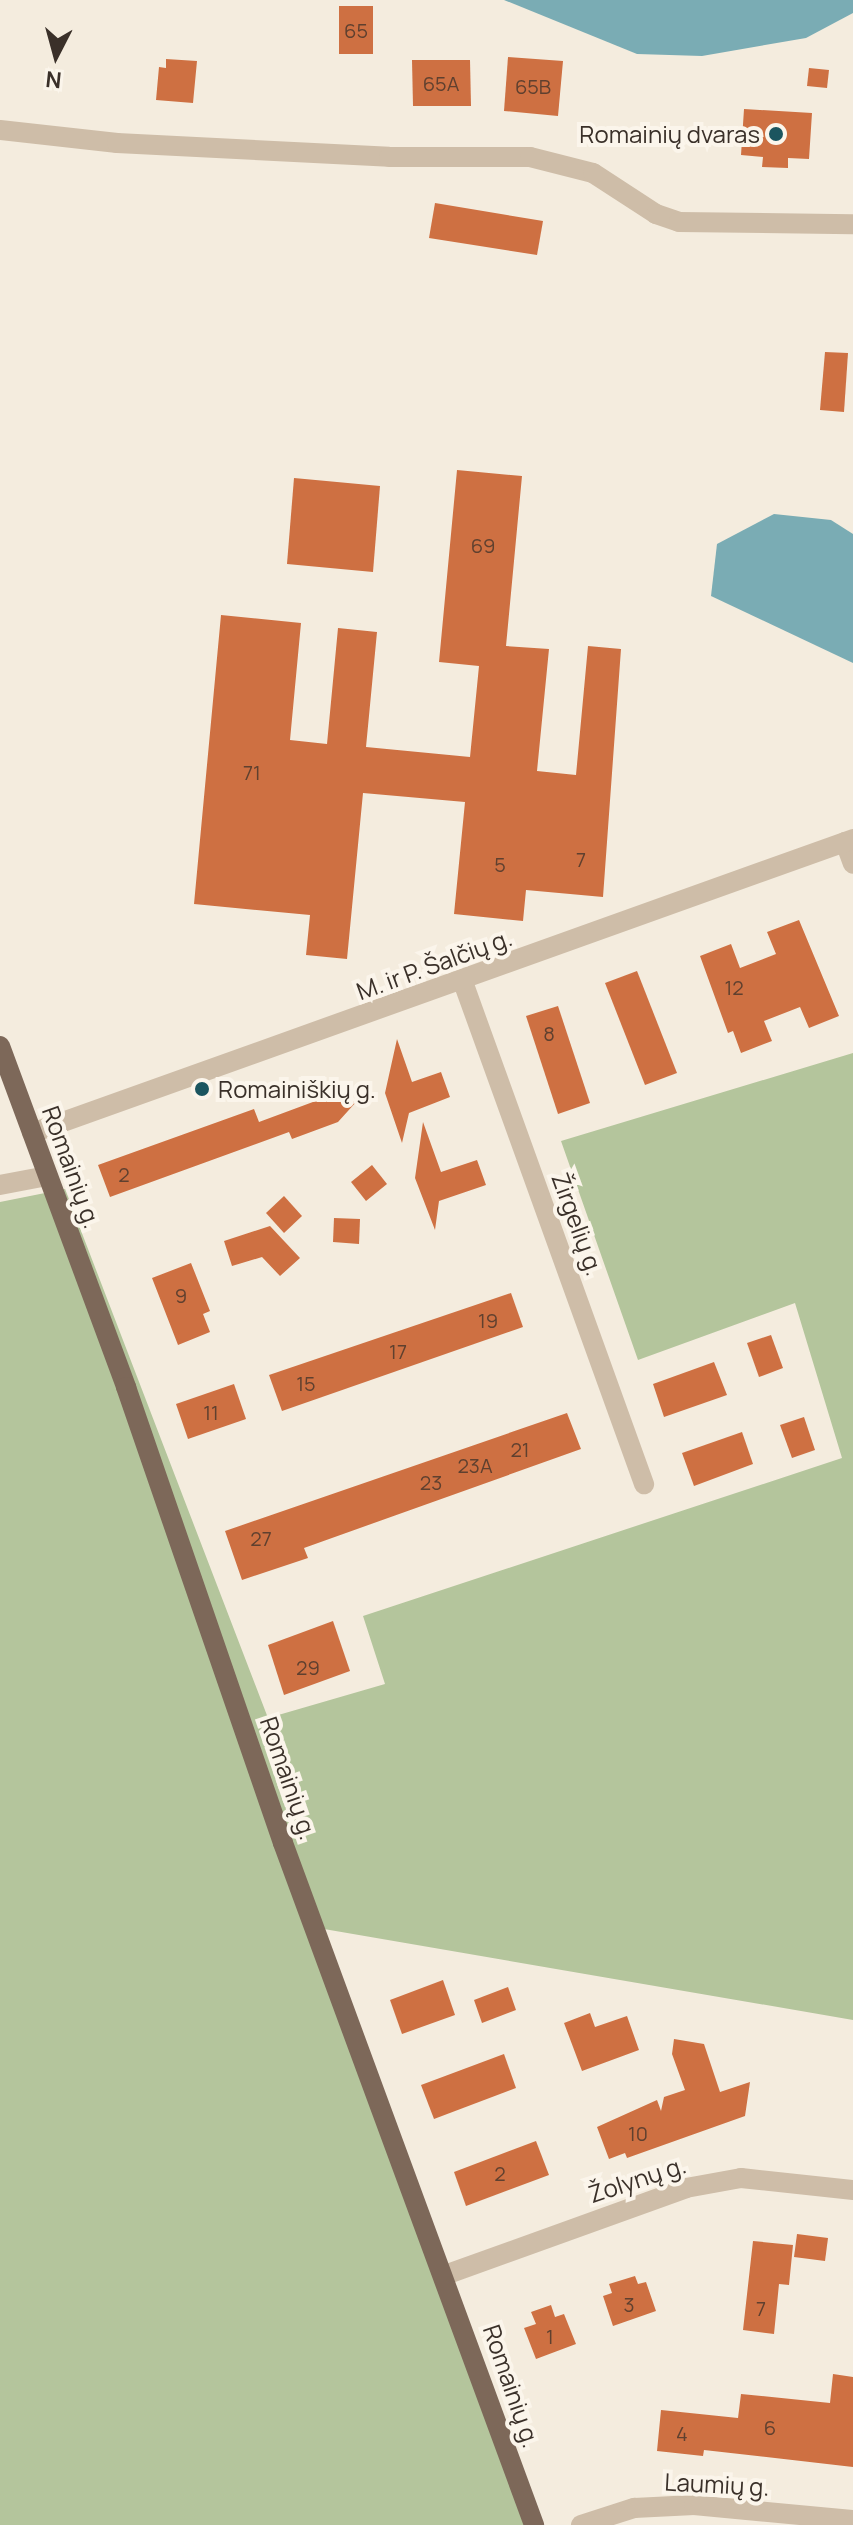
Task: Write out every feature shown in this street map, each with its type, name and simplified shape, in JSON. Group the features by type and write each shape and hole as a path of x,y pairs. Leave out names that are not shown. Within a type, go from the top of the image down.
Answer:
{"main road":[{"name":"Romainių g.","path":"0,1046 283,1843 445,2275 534,2525"}],"street":[{"path":"0,130 117,143 389,157 530,157 593,173 656,214 679,222 853,224"},
{"path":"849,841 853,864"},
{"name":"M. ir P. Šalčių g.","path":"32,1133 463,982 849,841"},
{"name":"Žirgelių g.","path":"463,982 644,1484"},
{"path":"0,1185 47,1176"},
{"name":"Žolynų g.","path":"445,2275 686,2188 741,2178 853,2190"},
{"name":"Laumių g.","path":"581,2525 634,2508 694,2505 853,2520"}],"green space":[{"path":"853,1053 853,2020 324,1929 534,2525 0,2525 0,1202 65,1189 268,1718 385,1684 363,1616 842,1458 795,1303 638,1360 561,1141"}],"water":[{"path":"504,0 853,0 853,13 806,38 702,56 637,54"},
{"path":"774,514 831,520 853,534 853,663 711,596 717,544"}],"building":[{"path":"339,6 373,6 373,54 339,54"},
{"path":"508,57 563,61 558,116 504,111"},
{"path":"166,59 197,61 193,103 156,100 159,67 166,68"},
{"path":"412,60 470,60 471,106 413,106"},
{"path":"809,68 829,70 827,88 807,86"},
{"name":"Romainių dvaras","path":"744,109 812,113 809,159 788,158 788,168 762,167 763,157 741,155"},
{"path":"435,203 543,221 537,255 429,238"},
{"path":"825,352 848,353 844,412 820,410"},
{"path":"457,470 522,476 506,646 549,649 537,771 576,775 588,646 621,649 603,897 526,890 523,921 454,914 465,802 363,793 347,959 306,955 310,915 194,904 221,615 301,623 290,740 327,744 338,628 377,632 366,747 470,757 479,666 439,662"},
{"path":"294,478 380,486 373,572 287,564"},
{"path":"799,920 839,1016 809,1028 800,1007 764,1021 772,1041 741,1053 733,1031 728,1033 700,956 731,944 740,968 776,954 767,932"},
{"path":"637,971 677,1073 645,1085 605,983"},
{"path":"558,1006 590,1103 558,1114 526,1016"},
{"path":"397,1039 412,1082 441,1072 450,1097 409,1113 402,1143 385,1093"},
{"path":"336,1083 357,1101 338,1122 292,1139 289,1132 110,1197 98,1165 254,1109 259,1122 321,1099"},
{"path":"423,1122 441,1172 477,1160 486,1185 439,1201 435,1230 415,1178"},
{"path":"372,1165 387,1184 366,1201 351,1182"},
{"path":"284,1196 302,1216 284,1233 266,1213"},
{"path":"334,1218 360,1219 359,1244 333,1242"},
{"path":"270,1226 300,1258 280,1276 262,1257 232,1266 224,1241"},
{"path":"191,1263 210,1311 203,1314 210,1332 178,1345 152,1278"},
{"path":"511,1293 523,1327 282,1411 269,1375"},
{"path":"771,1335 783,1368 759,1377 747,1343"},
{"path":"714,1362 727,1395 664,1417 653,1384"},
{"path":"234,1384 246,1419 188,1439 176,1404"},
{"path":"567,1413 581,1449 304,1548 308,1558 242,1580 225,1531"},
{"path":"804,1417 815,1450 792,1458 780,1425"},
{"path":"742,1432 753,1464 694,1486 682,1453"},
{"path":"333,1621 350,1671 284,1695 268,1645"},
{"path":"443,1980 455,2015 402,2034 390,2000"},
{"path":"508,1987 516,2010 482,2023 474,2000"},
{"path":"590,2013 595,2027 627,2016 639,2050 582,2071 564,2023"},
{"path":"674,2039 704,2044 720,2092 750,2082 745,2116 627,2158 625,2153 609,2159 597,2127 657,2100 661,2111 664,2097 685,2090 672,2054"},
{"path":"504,2054 516,2088 434,2119 421,2085"},
{"path":"536,2141 549,2175 466,2206 454,2172"},
{"path":"797,2234 828,2238 825,2261 794,2257"},
{"path":"753,2241 793,2245 789,2285 779,2284 774,2334 743,2330"},
{"path":"635,2276 638,2284 646,2282 656,2311 613,2326 603,2296 612,2293 609,2284"},
{"path":"551,2305 555,2317 564,2314 576,2344 536,2359 524,2328 536,2324 531,2312"},
{"path":"833,2374 853,2377 853,2467 704,2450 703,2456 657,2451 661,2410 738,2418 741,2394 830,2403"}],"place":[{"name":"Romainių dvaras","path":"776,134"},
{"name":"Romainiškių g.","path":"202,1089"}]}
